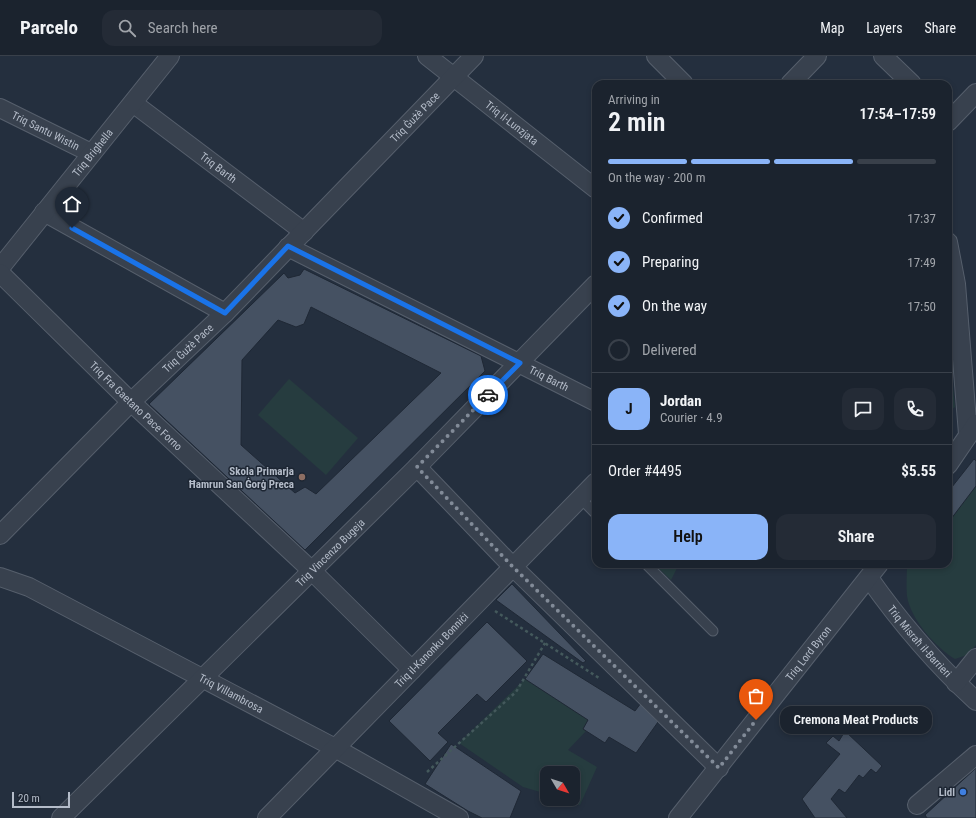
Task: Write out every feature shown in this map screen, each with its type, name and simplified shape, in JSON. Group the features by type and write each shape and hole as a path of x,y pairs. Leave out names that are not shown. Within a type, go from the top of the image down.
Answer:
{"street":[{"name":"Triq Brighella","path":"0,268 170,56"},
{"name":"Triq il-Lunzjata","path":"427,56 592,186"},
{"name":"Triq Ġużè Pace","path":"0,535 131,402 225,313 288,246 304,232 474,56"},
{"path":"656,56 680,80"},
{"path":"794,80 817,56"},
{"path":"883,56 908,80"},
{"path":"952,117 976,93"},
{"name":"Triq Barth","path":"132,103 304,232"},
{"name":"Triq Santu Wistin","path":"0,108 91,153"},
{"path":"44,212 225,313"},
{"name":"Triq Barth","path":"288,246 592,400"},
{"path":"952,263 956,284 972,429 952,459"},
{"name":"Triq Fra Gaetano Pace Forno","path":"0,273 131,402 311,570 412,670"},
{"name":"Triq Vincenzo Bugeja","path":"61,818 417,467 592,288"},
{"path":"417,467 513,567 719,768"},
{"name":"Triq il-Kanonku Bonniċi","path":"267,818 592,486"},
{"name":"Triq Lord Byron","path":"678,818 874,571"},
{"name":"Triq Misraħ il-Barrieri","path":"874,571 892,612 956,683 976,701"},
{"name":"Triq Villambrosa","path":"0,577 29,586 201,679 335,748 459,818"},
{"path":"956,683 976,658"},
{"path":"917,805 976,754"}],"lane":[{"path":"580,498 592,510"},
{"path":"650,568 713,631"}],"path":[{"path":"494,611 601,680"},
{"path":"427,772 516,692 545,643"}],"green space":[{"path":"952,377 955,407 952,409"},
{"path":"289,379 358,438 326,475 258,415"},
{"path":"976,486 976,645 967,655 955,659 940,648 918,623 909,605 907,596 907,568 952,568 952,518"},
{"path":"658,568 677,568 671,580"},
{"path":"525,679 588,720 583,729 586,731 568,750 597,767 580,805 580,766 540,766 540,792 523,787 459,743"}],"building":[{"path":"304,269 481,356 485,371 305,550 149,404 284,273 288,278 300,275","holes":["311,307 441,373 316,494 305,487 295,493 241,445 242,360 278,320 296,327 304,324"]},
{"path":"974,459 976,461 976,486 952,518 952,487"},
{"path":"512,584 586,661 583,663 496,600"},
{"path":"487,622 527,661 486,702 477,694 438,733 448,742 430,761 389,721"},
{"path":"543,654 635,711 641,703 658,722 636,753 609,737 605,743 583,729 588,720 525,679"},
{"path":"845,731 882,766 876,773 871,769 863,778 859,775 845,793 839,789 831,799 847,818 815,818 802,799 840,754 826,743 833,736 839,741"},
{"path":"451,744 521,791 510,818 482,818 425,784"},
{"name":"Lidl","path":"976,768 976,818 927,818 925,815"}],"way so far":[{"path":"488,395 417,467 513,567 719,768 756,720"}],"place":[{"name":"Skola Primarja Ħamrun San Ġorġ Preca","path":"302,477"},
{"name":"Cremona Meat Products","path":"756,720"},
{"name":"Lidl","path":"963,792"}],"route":[{"path":"72,228 225,313 288,246 520,363 488,395"}]}
